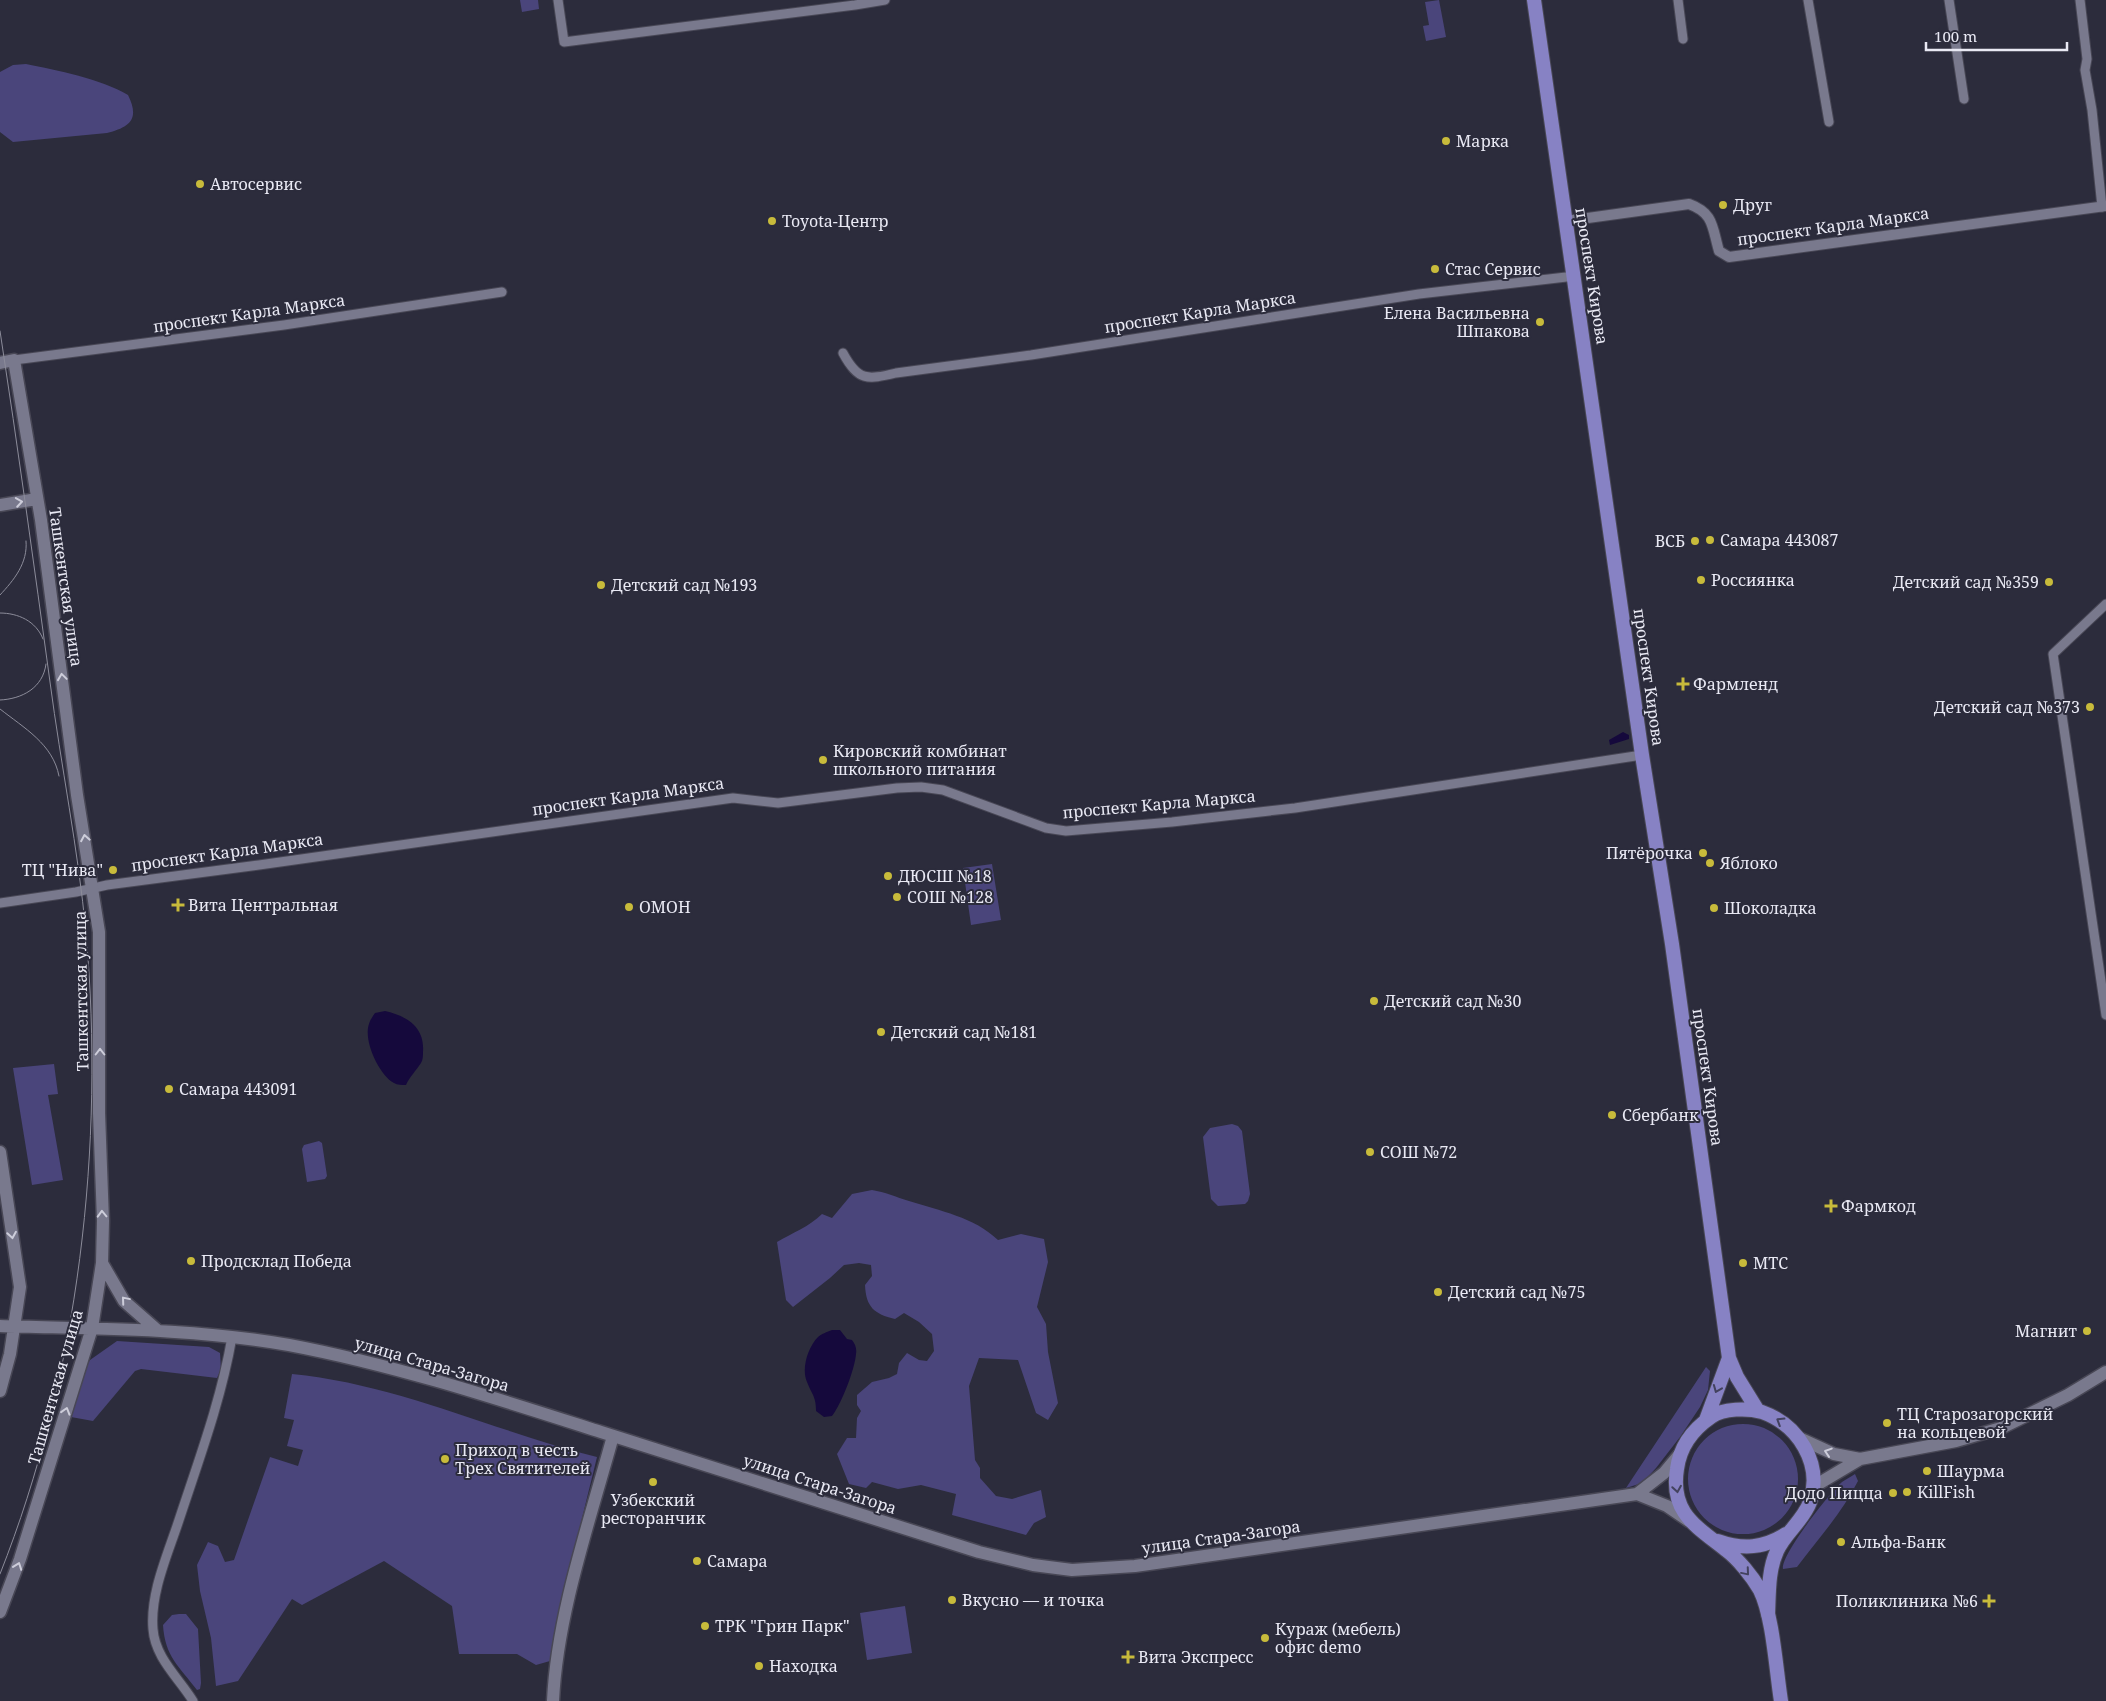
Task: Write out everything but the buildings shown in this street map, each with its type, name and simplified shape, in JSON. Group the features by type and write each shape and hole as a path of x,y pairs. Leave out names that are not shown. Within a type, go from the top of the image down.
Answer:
{"main road":[{"name":"проспект Кирова","path":"1534,0 1642,755 1672,944 1729,1358"},
{"name":"проспект Карла Маркса","path":"0,363 14,360"},
{"name":"Ташкентская улица","path":"0,1612 20,1559 92,1328 102,1263 99,932 77,795 38,499 14,360"},
{"path":"0,505 38,499"},
{"path":"0,1152 20,1287 10,1354 0,1391"},
{"path":"102,1263 124,1301 157,1330"},
{"name":"улица Стара-Загора","path":"0,1326 157,1330 232,1337 287,1345 363,1360 460,1387 979,1552 1033,1565 1072,1570 1135,1566 1637,1494"},
{"path":"1729,1358 1737,1377 1758,1411"},
{"path":"1706,1420 1729,1358"},
{"path":"1813,1487 1860,1459 1956,1441 2002,1428 2068,1395 2106,1372"},
{"path":"1637,1494 1664,1473 1679,1455 1686,1441 1706,1420 1715,1414 1730,1411 1758,1411 1784,1423 1806,1448 1811,1462 1813,1487 1810,1502 1802,1516 1787,1533 1776,1553 1770,1579 1768,1615"},
{"path":"553,1701 553,1684 562,1627 613,1436"},
{"path":"1799,1438 1834,1454 1860,1459"},
{"path":"1679,1455 1675,1478 1677,1492 1680,1504 1689,1521"},
{"path":"1637,1494 1667,1506 1689,1521 1727,1551 1754,1581 1760,1591 1768,1615 1780,1701"},
{"path":"1711,1539 1732,1546 1749,1548 1767,1544 1787,1533"}],"street":[{"path":"558,0 564,42 855,6 885,0"},
{"path":"1678,0 1683,39"},
{"path":"1808,0 1829,122"},
{"path":"1949,0 1964,99"},
{"path":"2080,0 2087,59 2085,70 2104,206"},
{"name":"проспект Карла Маркса","path":"1566,221 1689,204 1702,208 1709,218 1719,251 1729,257 2104,206"},
{"name":"проспект Карла Маркса","path":"843,353 852,369 864,378 877,378 896,373 1031,355 1419,294 1574,276"},
{"name":"проспект Карла Маркса","path":"14,360 284,325 502,292"},
{"path":"2106,604 2053,654 2106,1015"},
{"name":"проспект Карла Маркса","path":"0,903 93,888 733,798 778,803 898,788 921,787 943,790 1046,828 1066,831 1172,822 1295,808 1642,755"},
{"path":"193,1701 158,1651 153,1630 154,1603 165,1562 224,1377 232,1337"}],"shaded area":[{"path":"520,0 538,0 539,9 522,12"},
{"path":"1439,0 1446,37 1426,41 1423,26 1429,25 1425,2"},
{"path":"26,64 65,72 117,89 128,95 133,110 131,121 122,128 107,133 13,142 0,132 0,72 13,65"},
{"path":"1623,732 1629,735 1629,739 1610,745 1609,740"},
{"path":"992,864 1001,920 971,925 963,868"},
{"path":"385,1011 401,1016 413,1024 418,1029 423,1043 422,1060 406,1085 394,1083 388,1079 378,1065 370,1048 368,1039 369,1023 375,1013"},
{"path":"54,1064 58,1094 48,1095 63,1180 32,1185 13,1068"},
{"path":"1232,1124 1238,1126 1242,1131 1250,1194 1245,1204 1218,1206 1211,1199 1203,1137 1210,1128"},
{"path":"319,1141 322,1143 327,1176 325,1179 307,1182 302,1149 304,1145"},
{"path":"872,1190 967,1220 989,1232 998,1240 1021,1234 1044,1239 1048,1262 1037,1307 1046,1324 1048,1352 1058,1403 1048,1420 1036,1413 1018,1360 979,1358 969,1386 975,1460 980,1468 980,1478 996,1496 1012,1499 1041,1490 1046,1517 1034,1523 1026,1535 952,1515 956,1494 921,1485 898,1489 872,1482 866,1488 849,1484 837,1454 847,1438 856,1438 857,1418 861,1411 857,1405 857,1395 872,1382 897,1374 899,1363 907,1353 919,1360 927,1361 934,1351 932,1334 919,1322 904,1313 895,1319 882,1315 872,1308 867,1299 865,1285 872,1276 871,1265 859,1263 844,1265 793,1307 786,1300 777,1242 806,1226 822,1214 832,1218 852,1194"},
{"path":"832,1330 840,1330 847,1339 852,1340 856,1346 856,1352 855,1361 843,1396 832,1416 824,1417 816,1411 814,1399 805,1377 805,1365 806,1358 814,1341"},
{"path":"117,1341 209,1347 220,1353 221,1369 217,1378 141,1369 135,1371 93,1421 71,1417 82,1374 90,1360"},
{"path":"1706,1367 1710,1371 1708,1390 1700,1407 1656,1468 1642,1483 1626,1488"},
{"path":"292,1374 331,1379 408,1398 559,1447 597,1457 562,1600 550,1661 536,1665 517,1654 459,1654 452,1606 384,1561 302,1605 292,1599 238,1681 216,1686 211,1638 200,1591 197,1565 208,1542 218,1546 225,1562 234,1560 270,1457 298,1466 303,1450 287,1446 294,1420 284,1418"},
{"path":"1743,1424 1764,1428 1782,1440 1794,1458 1798,1479 1794,1500 1782,1518 1764,1530 1743,1534 1722,1530 1704,1518 1692,1500 1688,1479 1692,1458 1704,1440 1722,1428"},
{"path":"1855,1474 1858,1481 1852,1493 1829,1526 1797,1567 1783,1569 1789,1551 1817,1510 1842,1482"},
{"path":"905,1606 912,1653 867,1660 860,1613"},
{"path":"186,1614 198,1629 201,1683 200,1689 197,1690 174,1660 164,1636 163,1625 172,1615"}],"tram line":[{"path":"0,331 54,713 83,901 91,1013 92,1095 88,1177 80,1258 67,1340 49,1420 27,1498 0,1574"},
{"path":"0,595 19,571 25,557 26,541"},
{"path":"0,613 7,613 26,619 36,627 43,639"},
{"path":"0,700 16,697 30,691 41,680 46,664"},
{"path":"0,709 28,730 44,746 51,755 59,776"}],"place":[{"name":"Марка","path":"1446,141"},
{"name":"Автосервис","path":"200,184"},
{"name":"Друг","path":"1723,205"},
{"name":"Toyota-Центр","path":"772,221"},
{"name":"Стас Сервис","path":"1435,269"},
{"name":"Елена Васильевна Шпакова","path":"1540,322"},
{"name":"Самара 443087","path":"1710,540"},
{"name":"ВСБ","path":"1695,541"},
{"name":"Россиянка","path":"1701,580"},
{"name":"Детский сад №359","path":"2049,582"},
{"name":"Детский сад №193","path":"601,585"},
{"name":"Фармленд","path":"1683,684"},
{"name":"Детский сад №373","path":"2090,707"},
{"name":"Кировский комбинат школьного питания","path":"823,760"},
{"name":"Пятёрочка","path":"1703,853"},
{"name":"Яблоко","path":"1710,863"},
{"name":"ТЦ \"Нива\"","path":"113,870"},
{"name":"ДЮСШ №18","path":"888,876"},
{"name":"СОШ №128","path":"897,897"},
{"name":"Вита Центральная","path":"178,905"},
{"name":"ОМОН","path":"629,907"},
{"name":"Шоколадка","path":"1714,908"},
{"name":"Детский сад №30","path":"1374,1001"},
{"name":"Детский сад №181","path":"881,1032"},
{"name":"Самара 443091","path":"169,1089"},
{"name":"Сбербанк","path":"1612,1115"},
{"name":"СОШ №72","path":"1370,1152"},
{"name":"Фармкод","path":"1831,1206"},
{"name":"Продсклад Победа","path":"191,1261"},
{"name":"МТС","path":"1743,1263"},
{"name":"Детский сад №75","path":"1438,1292"},
{"name":"Магнит","path":"2087,1331"},
{"name":"ТЦ Старозагорский на кольцевой","path":"1887,1423"},
{"name":"Приход в честь Трех Святителей","path":"445,1459"},
{"name":"Шаурма","path":"1927,1471"},
{"name":"Узбекский ресторанчик","path":"653,1482"},
{"name":"KillFish","path":"1907,1492"},
{"name":"Додо Пицца","path":"1893,1493"},
{"name":"Альфа-Банк","path":"1841,1542"},
{"name":"Самара","path":"697,1561"},
{"name":"Вкусно — и точка","path":"952,1600"},
{"name":"Поликлиника №6","path":"1989,1601"},
{"name":"ТРК \"Грин Парк\"","path":"705,1626"},
{"name":"Кураж (мебель) офис demo","path":"1265,1638"},
{"name":"Вита Экспресс","path":"1128,1657"},
{"name":"Находка","path":"759,1666"}]}
